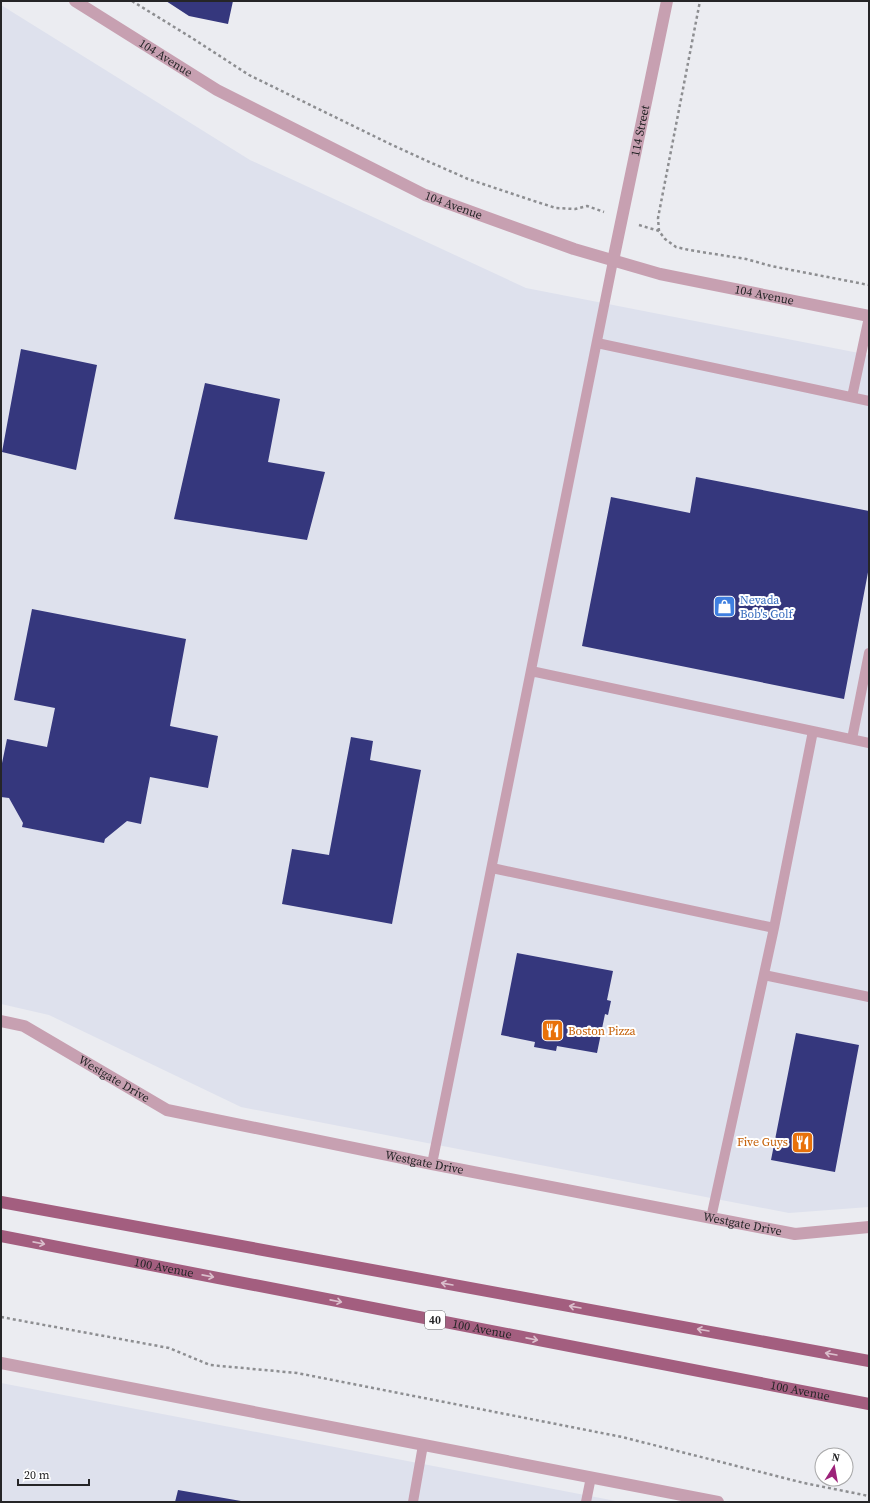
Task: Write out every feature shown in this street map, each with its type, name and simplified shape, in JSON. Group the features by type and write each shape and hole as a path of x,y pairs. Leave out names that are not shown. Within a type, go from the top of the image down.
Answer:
{"main road":[{"path":"1,1202 869,1361"},
{"name":"100 Avenue","path":"1,1236 869,1404"}],"street":[{"name":"104 Avenue","path":"75,1 217,90 424,195 574,249 660,274 869,316"},
{"name":"114 Street","path":"613,261 667,1"},
{"name":"Westgate Drive","path":"1,1021 24,1026 166,1110 432,1164 795,1234 869,1227"},
{"path":"1,1363 718,1502"}],"lane":[{"path":"432,1164 613,261"},
{"path":"852,397 869,316"},
{"path":"597,344 869,401"},
{"path":"852,739 869,653"},
{"path":"531,671 869,743"},
{"path":"711,1218 774,928 813,731"},
{"path":"492,868 774,928"},
{"path":"764,975 869,997"},
{"path":"413,1502 423,1445"},
{"path":"586,1502 591,1477"}],"path":[{"path":"132,1 249,75 378,139 424,160 468,179 536,202 562,208 575,209 587,206 659,231"},
{"path":"700,1 658,218 659,231 665,239 676,247 746,259 771,266 869,285"},
{"path":"1,1317 169,1348 210,1365 297,1373 622,1437 804,1483 869,1496"}],"shaded area":[{"path":"1,5 250,160 526,288 869,355 869,1207 789,1213 241,1107 49,1015 1,1004"},
{"path":"1,1383 621,1502 1,1502"}],"building":[{"path":"166,1 233,1 228,24 189,16"},
{"path":"21,349 97,365 76,470 2,452"},
{"path":"205,383 280,399 268,462 325,472 307,540 174,519"},
{"name":"Nevada Bob's Golf","path":"696,477 869,511 869,567 844,699 582,646 611,497 690,513"},
{"path":"32,609 186,639 170,726 218,736 208,788 150,777 141,824 127,821 105,839 104,843 22,827 23,823 9,798 1,797 1,768 7,739 47,747 55,708 14,700"},
{"path":"351,737 373,741 370,760 421,770 392,924 282,904 292,849 329,855"},
{"path":"517,953 613,971 607,1000 611,1001 608,1015 605,1014 597,1053 557,1046 556,1051 534,1047 535,1042 501,1035"},
{"path":"796,1033 859,1045 835,1172 771,1160"},
{"path":"178,1490 241,1501 175,1502"}],"place":[{"name":"Nevada Bob's Golf","path":"725,607"},
{"name":"Boston Pizza","path":"552,1031"},
{"name":"Five Guys","path":"803,1142"}]}
